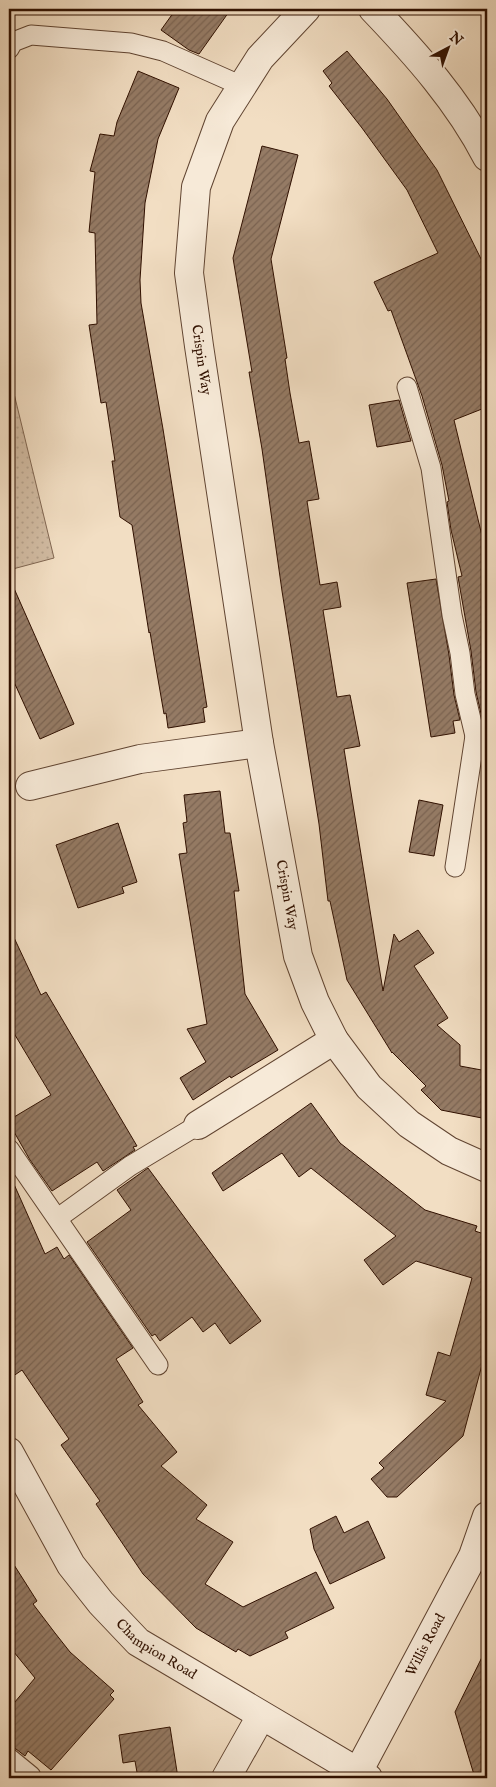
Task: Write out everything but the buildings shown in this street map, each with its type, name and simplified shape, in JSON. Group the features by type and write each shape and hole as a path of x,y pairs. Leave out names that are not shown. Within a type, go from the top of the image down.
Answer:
{"street":[{"name":"Crispin Way","path":"306,9 260,58 220,121 196,187 190,273 199,346 259,743 298,956 315,1002 334,1040 369,1087 409,1124 449,1150 487,1168"},
{"path":"373,9 413,50 473,130 487,157"},
{"path":"30,786 140,759 259,743"},
{"path":"198,1125 334,1040"},
{"name":"Champion Road","path":"9,1452 71,1565 101,1603 138,1642 260,1716 363,1775"},
{"name":"Willis Road","path":"363,1775 473,1556 487,1516"},
{"path":"226,1778 260,1716"}],"lane":[{"path":"9,49 13,42 31,35 131,43 163,51 242,86"},
{"path":"407,387 431,468 465,694 481,736 455,867"},
{"path":"58,1218 130,1166 198,1125"},
{"path":"9,1149 158,1365"},
{"path":"9,1758 31,1776 30,1778"}],"shaded area":[{"path":"9,373 54,558 9,570"}]}
